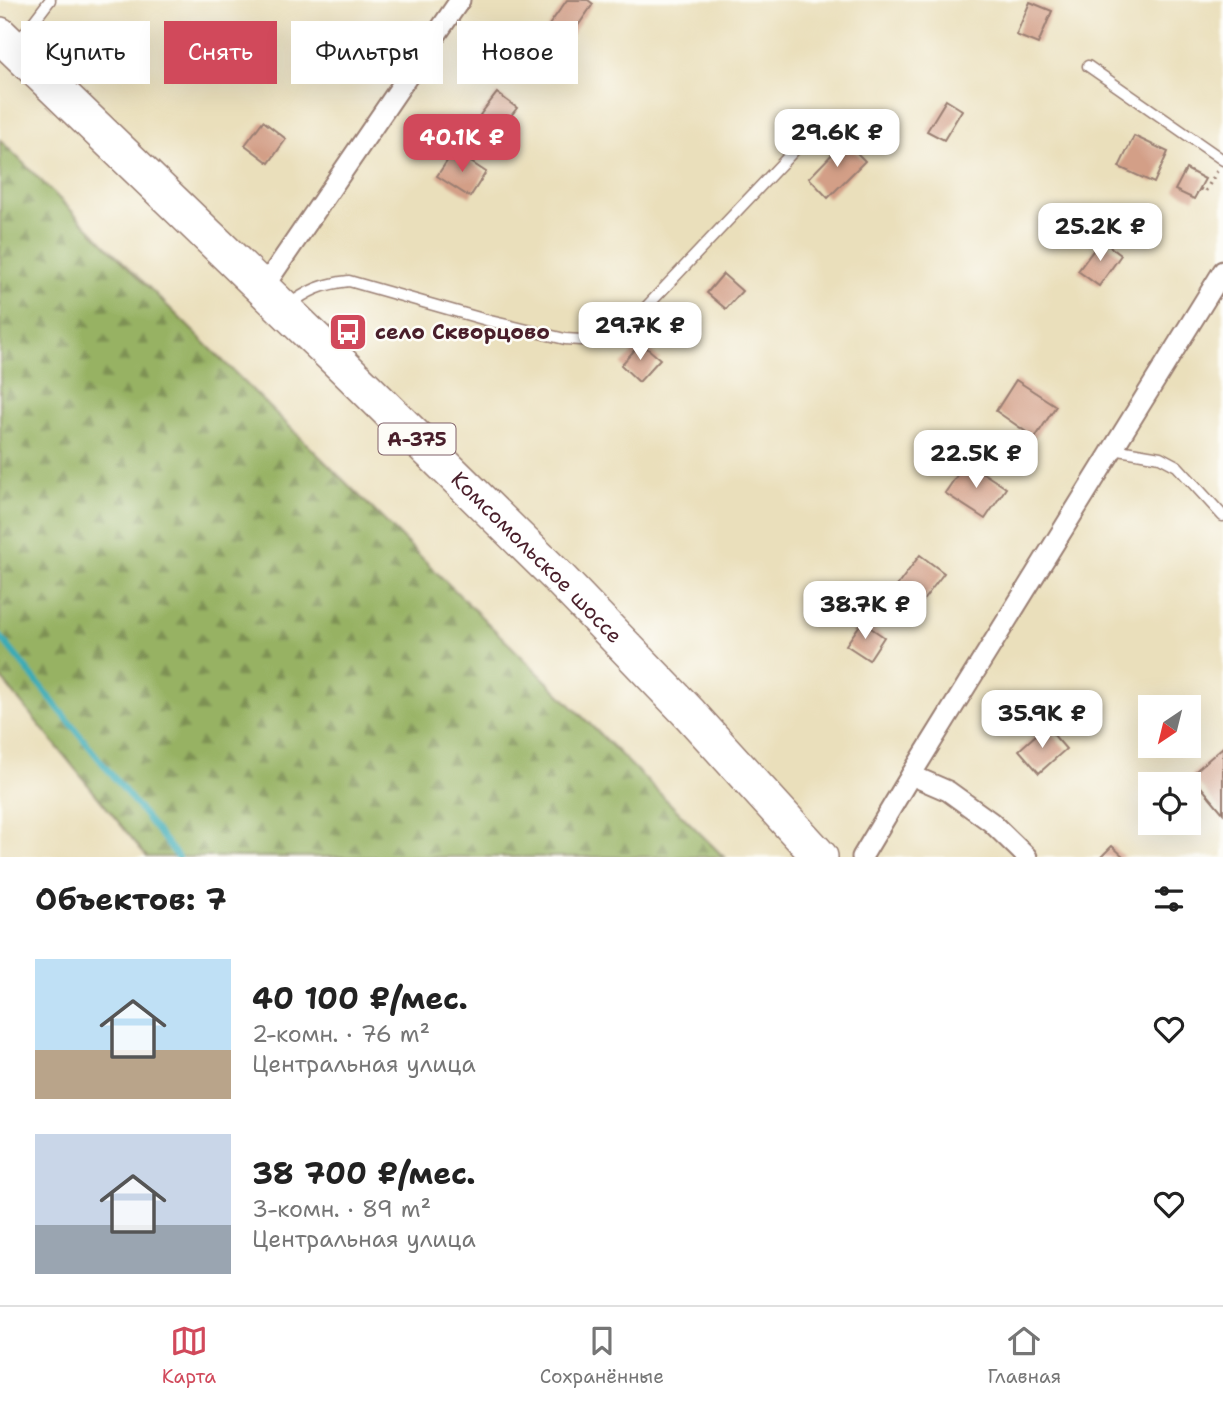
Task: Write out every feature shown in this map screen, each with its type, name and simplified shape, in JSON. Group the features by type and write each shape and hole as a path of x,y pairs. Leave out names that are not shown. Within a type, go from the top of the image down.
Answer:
{"highway":[{"name":"Комсомольское шоссе","path":"7,42 567,587 691,714 820,857"}],"street":[{"path":"273,298 460,0"},
{"path":"862,857 1223,271"},
{"path":"911,775 948,791 991,822 1027,857"}],"lane":[{"path":"7,42 50,0"},
{"path":"1088,66 1223,160"},
{"path":"273,298 305,293 326,284 349,281 552,336 597,341 634,320 805,139"},
{"path":"1113,449 1160,457 1177,466 1223,516"}],"path":[{"path":"1200,188 1205,191 1223,160"}],"green space":[{"path":"0,140 724,857 147,857 0,677"}],"building":[{"path":"567,0 588,0 593,4 578,26 578,21 552,21"},
{"path":"1030,2 1052,11 1038,44 1016,35"},
{"path":"497,93 517,108 500,130 480,115"},
{"path":"946,100 962,110 944,140 927,131"},
{"path":"263,121 286,139 269,163 245,145"},
{"path":"1134,136 1168,152 1154,183 1119,167"},
{"path":"845,141 865,161 828,198 809,178"},
{"path":"454,151 486,172 470,197 437,176"},
{"path":"1186,169 1205,179 1194,199 1175,190"},
{"path":"1101,240 1121,255 1099,286 1078,271"},
{"path":"723,274 742,291 726,309 707,293"},
{"path":"641,343 660,359 639,382 621,365"},
{"path":"1016,380 1056,406 1035,438 996,411"},
{"path":"966,462 1006,488 985,519 945,493"},
{"path":"920,555 944,573 918,607 894,590"},
{"path":"862,622 884,637 869,660 846,645"},
{"path":"1046,726 1066,749 1039,773 1019,750"},
{"path":"1223,747 1223,813 1201,787 1201,772 1194,772"},
{"path":"1112,846 1124,857 1101,857"}],"waterway":[{"path":"0,636 178,857"}],"place":[{"name":"село Скворцово","path":"348,332"}]}
